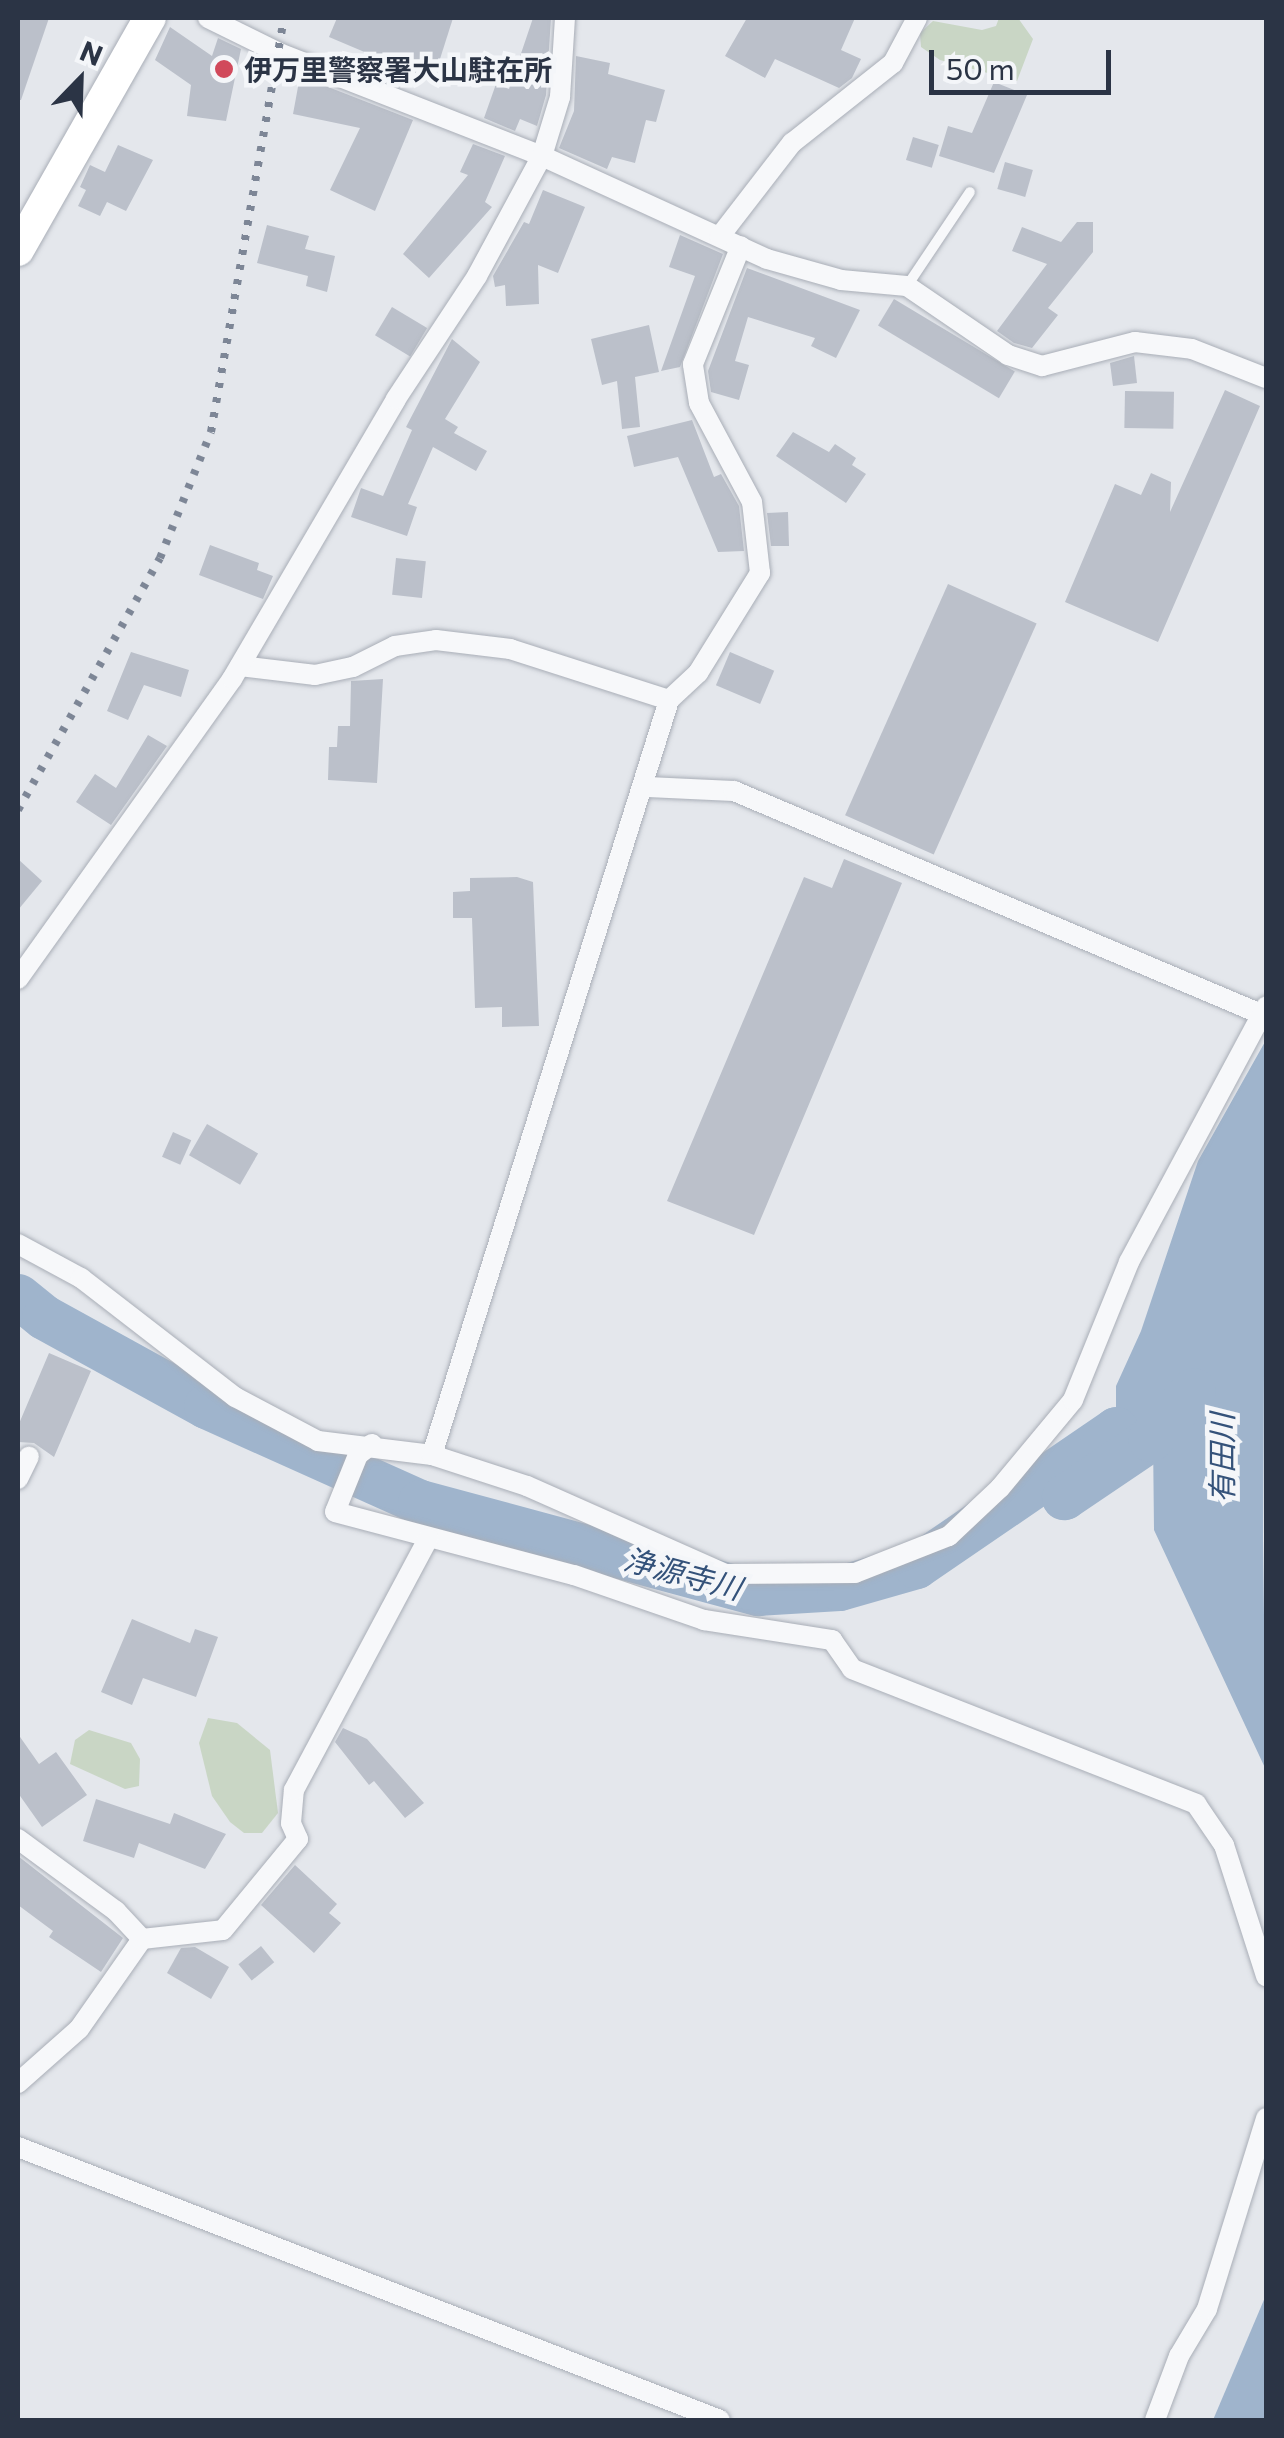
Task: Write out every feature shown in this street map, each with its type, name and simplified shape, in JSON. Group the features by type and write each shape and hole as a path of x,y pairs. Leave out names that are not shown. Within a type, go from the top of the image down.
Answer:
{"highway":[{"path":"18,250 150,18"}],"street":[{"path":"208,18 279,53 542,156 740,246 841,280 907,286 1008,354 1042,366 1135,342 1192,350 1266,378"},
{"path":"18,980 240,666 542,156 560,97 566,18"},
{"path":"720,236 792,143 893,63 917,18"},
{"path":"432,1455 646,788 669,700 698,674 760,573 752,502 700,404 693,364 740,246"},
{"path":"240,666 315,675 354,667 395,646 436,640 510,649 669,700"},
{"path":"18,1244 80,1278 236,1398 318,1441 365,1450 432,1455 527,1486 726,1574 855,1573 950,1536 1000,1488 1073,1400 1129,1262 1264,1010 734,791 646,788"},
{"path":"365,1450 335,1512 574,1575 704,1620 832,1640 852,1669 1196,1804 1224,1845 1266,1976"},
{"path":"18,1480 30,1456"},
{"path":"18,2083 80,2030 142,1939 223,1930 298,1840 291,1822 294,1790 428,1539"},
{"path":"18,1839 116,1910 142,1939"},
{"path":"1156,2420 1179,2356 1207,2309 1266,2118"},
{"path":"18,2146 720,2420"}],"lane":[{"path":"907,286 970,192"}],"green space":[{"path":"999,18 1018,18 1033,39 1017,81 940,60 921,47 920,33 933,21 982,30 996,26"},
{"path":"208,1718 237,1723 270,1750 278,1813 262,1833 244,1833 230,1822 212,1796 199,1743"},
{"path":"89,1730 131,1743 140,1759 139,1786 125,1789 70,1764 75,1740"}],"water":[{"name":"有田川","path":"1266,1040 1266,1770 1154,1530 1153,1438 1138,1425 1116,1429 1116,1386 1141,1331 1198,1161"},
{"path":"1266,2295 1266,2420 1213,2420"}],"building":[{"path":"18,18 49,18 21,100 18,100"},
{"path":"337,18 453,18 433,81 329,37"},
{"path":"533,18 551,18 546,95 537,126 520,119 515,131 484,118 496,84 509,89"},
{"path":"747,18 855,18 841,50 861,59 852,78 839,88 775,59 765,78 725,56"},
{"path":"170,27 212,56 218,38 241,49 226,121 187,116 191,85 155,60"},
{"path":"576,56 610,63 608,74 665,90 656,122 646,120 635,163 612,157 607,169 559,148 574,111"},
{"path":"300,76 413,120 375,211 330,190 360,128 293,114"},
{"path":"994,82 1027,95 994,173 939,156 948,126 972,133"},
{"path":"913,137 939,145 932,168 906,160"},
{"path":"473,144 505,156 485,202 492,207 429,278 403,254 468,175 460,172"},
{"path":"118,145 153,160 126,211 107,202 100,216 78,206 86,190 80,187 90,165 105,172"},
{"path":"1005,162 1033,170 1025,197 997,189"},
{"path":"543,190 585,207 558,273 538,265 539,304 506,306 505,285 495,287 493,276 524,222 529,224"},
{"path":"1077,222 1093,222 1093,252 1048,308 1058,315 1032,348 1014,343 997,331 1047,264 1012,251 1022,227 1061,242"},
{"path":"267,225 309,236 305,249 335,256 327,292 306,286 308,276 257,263"},
{"path":"680,235 723,254 680,367 661,371 695,276 669,267"},
{"path":"747,268 860,310 836,358 811,346 815,338 748,317 735,361 749,365 739,400 711,392 708,371"},
{"path":"894,299 1015,372 999,398 878,326"},
{"path":"392,307 427,328 410,356 375,335"},
{"path":"649,325 659,372 635,377 640,427 622,429 617,381 602,385 591,339"},
{"path":"452,339 480,362 445,419 458,427 454,433 487,451 476,471 433,447 408,504 417,507 407,536 351,517 361,488 383,496 412,430 406,427"},
{"path":"1134,356 1137,383 1113,386 1110,363"},
{"path":"1225,390 1260,406 1158,642 1065,602 1115,484 1141,495 1151,473 1171,482 1170,512"},
{"path":"1125,391 1174,392 1173,429 1124,428"},
{"path":"692,420 714,477 721,474 739,506 744,551 718,552 678,457 634,467 627,436"},
{"path":"793,432 829,452 835,444 856,458 852,465 866,474 846,503 776,456"},
{"path":"788,512 789,546 771,546 767,513"},
{"path":"210,545 259,563 257,570 273,576 263,599 199,575"},
{"path":"396,558 426,561 422,598 392,595"},
{"path":"948,584 1037,623 934,855 845,815"},
{"path":"131,652 189,670 181,697 144,685 128,720 107,711"},
{"path":"730,652 774,671 760,704 716,685"},
{"path":"383,679 377,783 328,780 329,747 337,747 338,726 350,726 351,681"},
{"path":"148,735 167,746 111,825 76,802 95,774 116,788"},
{"path":"18,859 42,881 18,910"},
{"path":"844,859 902,883 754,1235 667,1201 804,877 832,888"},
{"path":"517,877 533,882 539,1026 502,1027 502,1007 475,1008 472,918 453,918 453,892 470,891 470,878"},
{"path":"207,1124 258,1154 240,1185 189,1155"},
{"path":"173,1132 191,1140 180,1165 162,1157"},
{"path":"49,1353 91,1371 54,1457 34,1443 18,1442 18,1426"},
{"path":"132,1619 190,1643 195,1629 218,1637 196,1697 143,1678 132,1705 101,1692"},
{"path":"343,1728 367,1739 424,1803 405,1818 374,1781 369,1785 335,1742"},
{"path":"18,1734 39,1764 56,1752 87,1795 42,1827 18,1793"},
{"path":"96,1799 170,1824 174,1813 226,1834 205,1869 139,1843 134,1858 83,1841"},
{"path":"18,1856 123,1938 101,1972 49,1937 53,1931 18,1905"},
{"path":"295,1865 337,1904 329,1913 341,1923 314,1953 261,1905"},
{"path":"261,1946 274,1962 252,1981 238,1964"},
{"path":"195,1947 229,1967 211,1999 167,1973 181,1948"}],"waterway":[{"name":"浄源寺川","path":"18,1296 44,1317 206,1406 420,1502 758,1593 839,1588 916,1566 1116,1429 1064,1497 1150,1439 1193,1390"}],"railway":[{"path":"18,810 160,558 211,432 284,18"}],"place":[{"name":"伊万里警察署大山駐在所","path":"224,69"}]}
